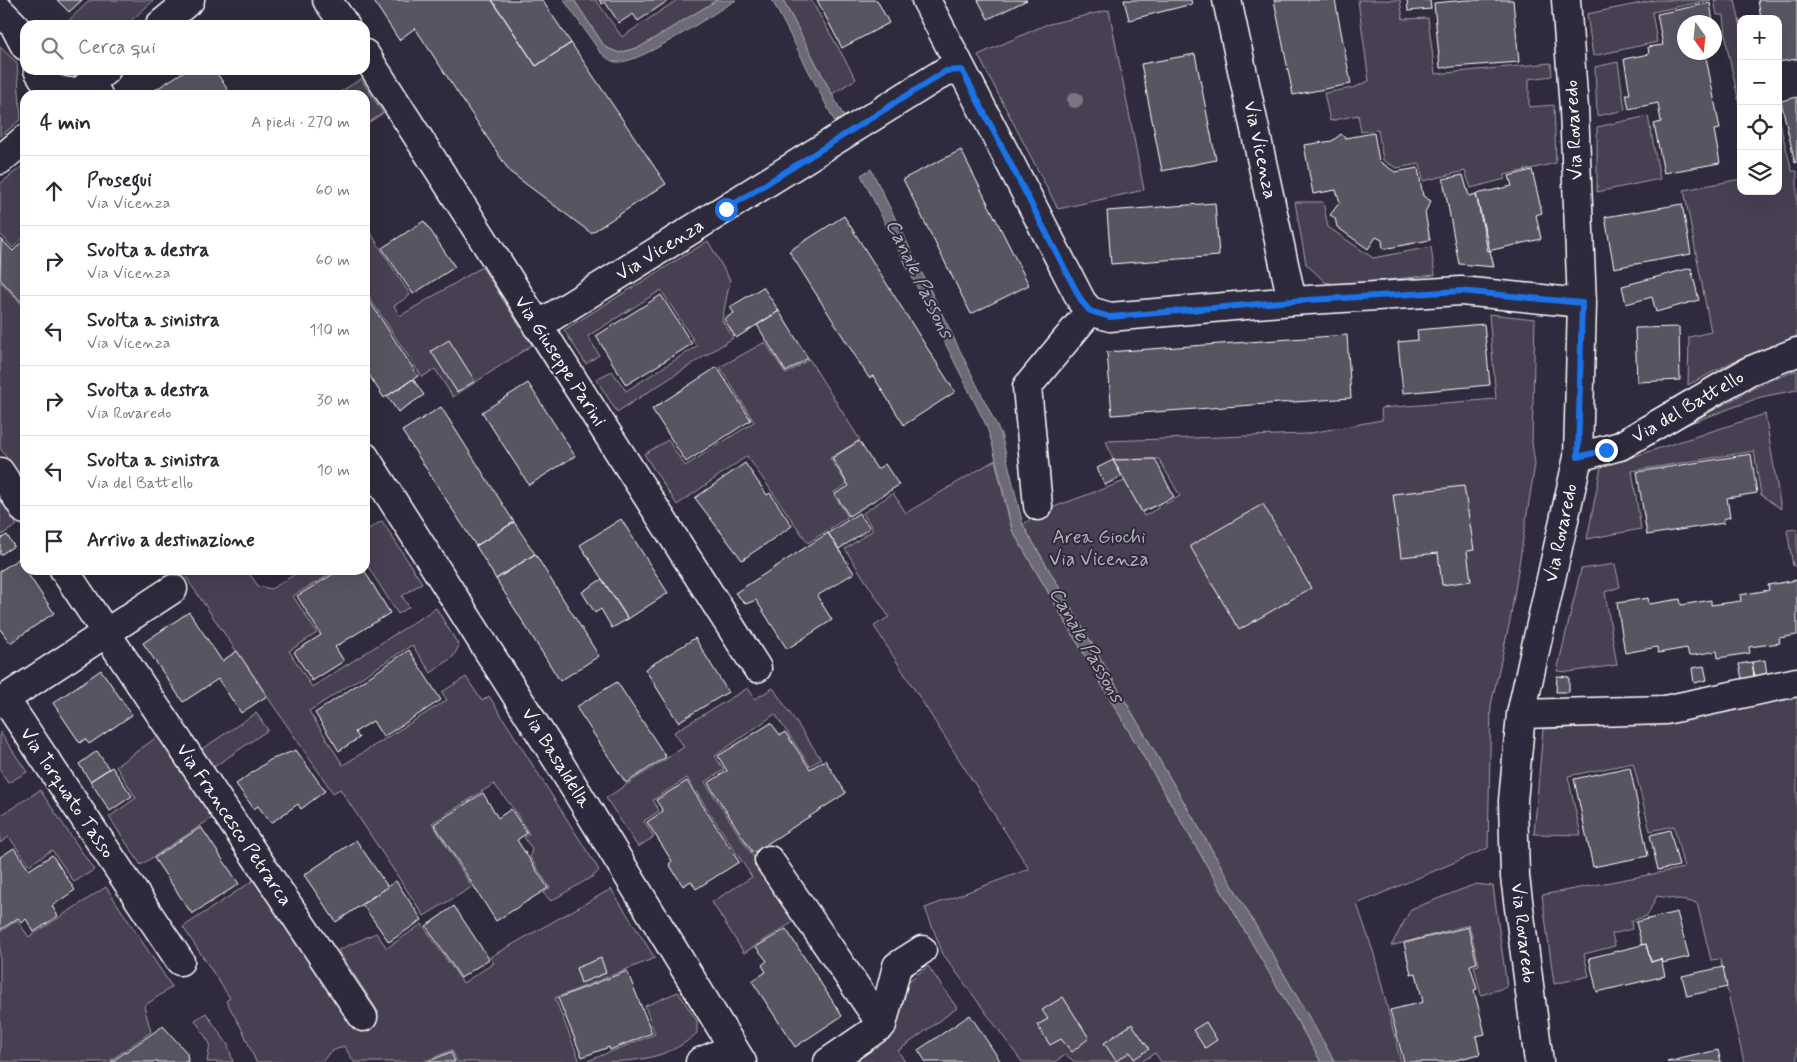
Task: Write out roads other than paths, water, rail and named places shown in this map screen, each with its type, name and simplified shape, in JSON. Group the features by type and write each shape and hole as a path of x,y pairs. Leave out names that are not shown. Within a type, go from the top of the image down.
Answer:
{"street":[{"path":"166,20 190,0"},
{"path":"327,0 341,20"},
{"path":"926,0 1082,302 1090,311 1110,317 1292,301 1461,291 1582,303"},
{"name":"Via Vicenza","path":"1228,0 1292,301"},
{"name":"Via Rovaredo","path":"1539,1062 1515,877 1513,801 1521,714 1578,457 1582,303 1574,109 1566,0"},
{"name":"Via Giuseppe Parini","path":"370,62 757,668"},
{"name":"Via Vicenza","path":"538,326 946,71 962,70"},
{"path":"42,75 50,86 60,90"},
{"path":"83,89 100,75"},
{"path":"0,160 20,143"},
{"path":"1038,506 1027,387 1090,311"},
{"name":"Via del Battello","path":"1578,457 1620,446 1750,372 1797,352"},
{"name":"Via Basaldella","path":"370,465 558,761 737,1053"},
{"path":"0,472 20,502"},
{"name":"Via Francesco Petrarca","path":"67,575 363,1017"},
{"path":"105,633 173,589"},
{"name":"Via Torquato Tasso","path":"105,633 5,699 180,961"},
{"path":"1521,714 1665,710 1797,682"},
{"path":"770,860 882,1025"},
{"path":"828,1062 882,1025 897,966 922,950"},
{"path":"700,1062 720,1054 737,1053"}],"water":[{"path":"564,0 574,0 605,47 619,53 640,47 717,0 736,0 657,48 641,56 616,62 600,52"},
{"path":"772,0 783,0 844,117 835,122"},
{"name":"Canale Passons","path":"871,169 1001,434 1023,525 1335,1062 1321,1062 1012,530 986,425 861,175"}],"park label":[{"name":"Area Giochi Via Vicenza","path":"1099,548"}]}
